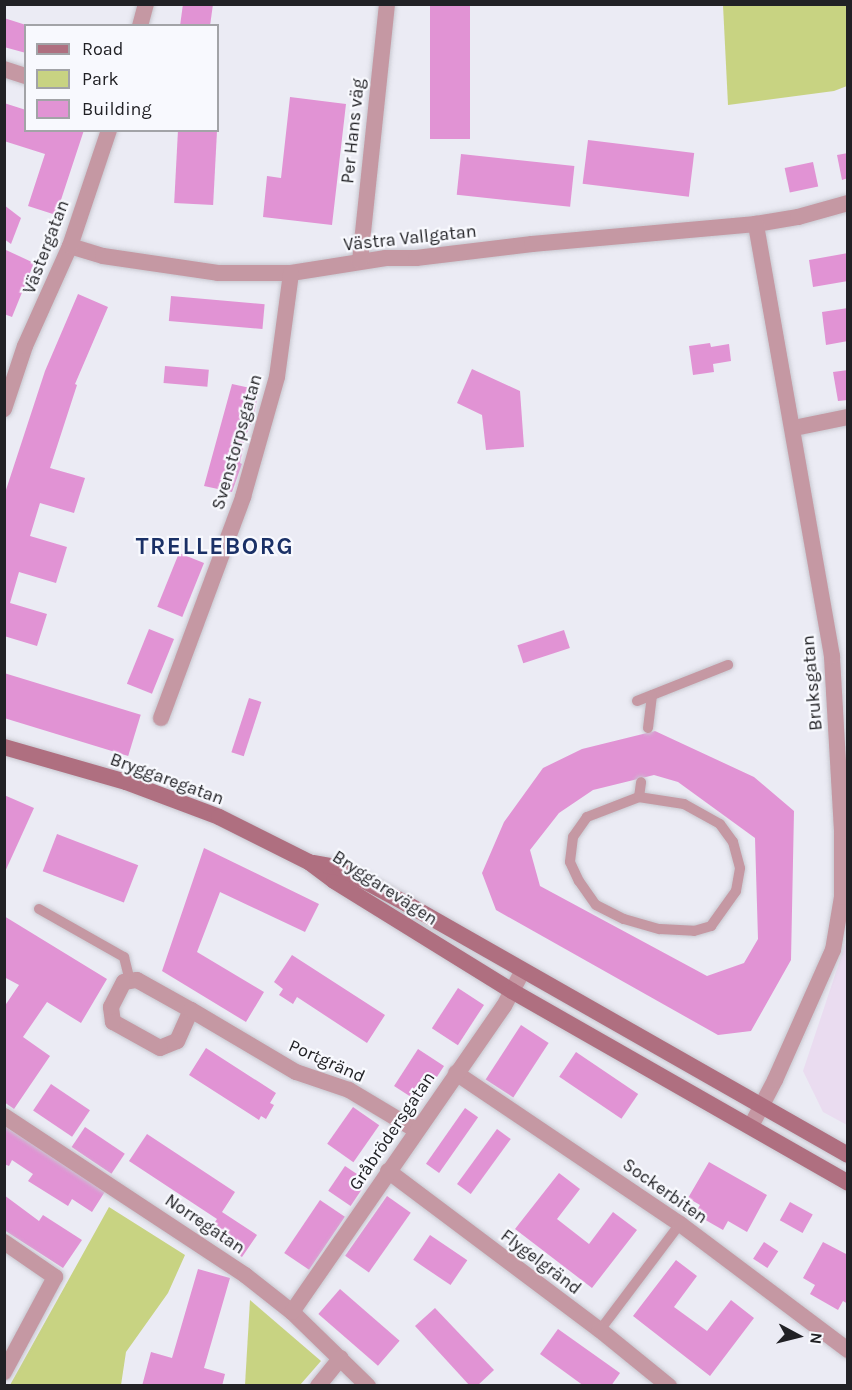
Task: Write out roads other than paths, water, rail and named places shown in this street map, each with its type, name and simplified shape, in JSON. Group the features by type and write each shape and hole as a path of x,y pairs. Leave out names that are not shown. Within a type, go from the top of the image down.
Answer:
{"main road":[{"name":"Bryggaregatan","path":"4,747 126,782 219,818 309,862"},
{"name":"Bryggarevägen","path":"309,862 340,868 848,1155"},
{"name":"Bryggarevägen","path":"309,862 334,881 512,991 848,1183"}],"street":[{"path":"141,24 146,4"},
{"name":"Per Hans väg","path":"360,261 387,4"},
{"path":"4,69 24,75"},
{"name":"Västergatan","path":"4,409 25,346 70,246 108,132"},
{"name":"Västra Vallgatan","path":"70,246 103,256 218,273 291,273 360,261 756,224 798,217 848,203"},
{"name":"Bruksgatan","path":"750,1126 776,1080 833,950 842,897 840,652 794,429 756,224"},
{"name":"Svenstorpsgatan","path":"161,718 243,498 277,377 291,273"},
{"path":"794,429 848,417"},
{"name":"Gråbrödersgatan","path":"292,1312 512,991 523,971"},
{"name":"Portgränd","path":"130,981 137,980 296,1072 349,1090 416,1130"},
{"path":"130,981 124,982 111,1007 113,1022 160,1048 177,1041 191,1010"},
{"name":"Sockerbiten","path":"456,1073 680,1224 848,1350"},
{"name":"Norregatan","path":"4,1116 196,1241 292,1312 368,1386"},
{"name":"Flygelgränd","path":"388,1171 600,1330 669,1386"},
{"path":"4,1242 56,1277 4,1372"},
{"path":"318,1386 341,1358"}],"lane":[{"path":"637,701 728,665"},
{"path":"648,728 652,695"},
{"path":"639,797 641,782"},
{"path":"639,797 684,804 720,824 733,842 740,868 736,891 711,926 694,931 660,929 624,919 596,905 579,881 570,862 573,837 587,817 639,797"},
{"path":"39,909 124,957 130,981"},
{"path":"600,1330 680,1224"}],"district":[{"name":"TRELLEBORG","path":"215,547"}]}
